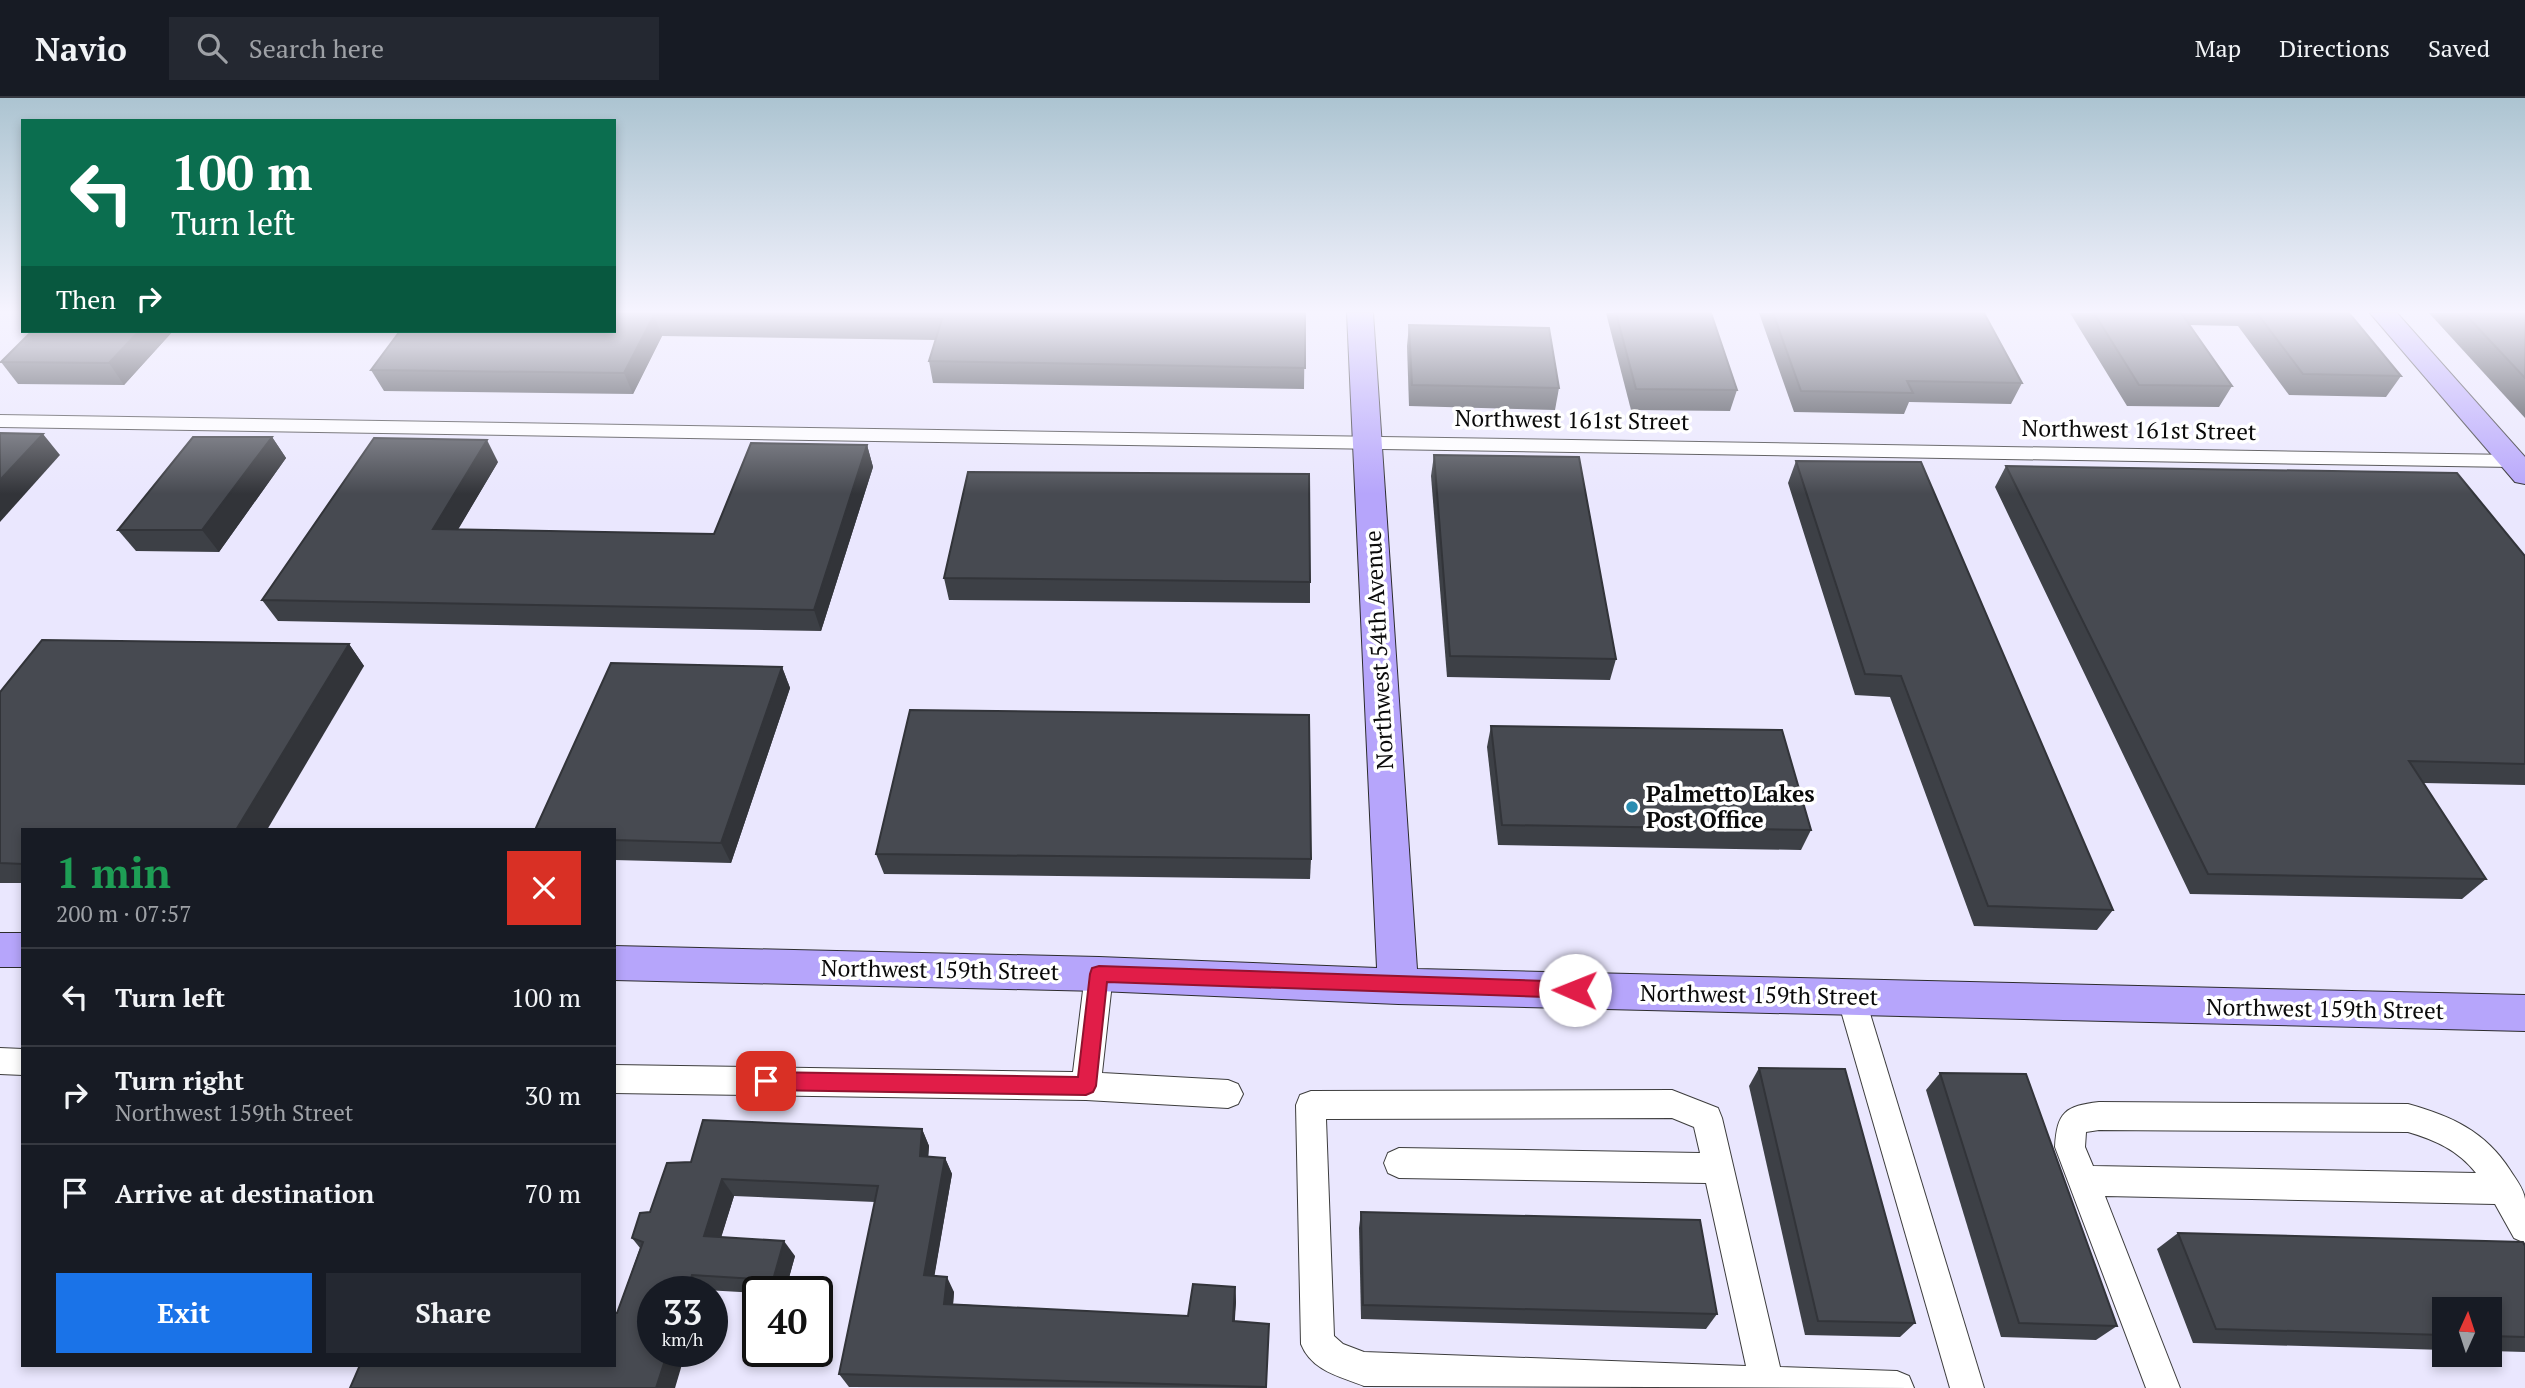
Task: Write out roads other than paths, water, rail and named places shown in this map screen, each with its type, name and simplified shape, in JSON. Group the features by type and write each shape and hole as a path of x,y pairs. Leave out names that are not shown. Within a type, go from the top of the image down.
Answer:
{"street":[{"name":"Northwest 54th Avenue","path":"1363,373 1398,986"},
{"path":"2436,373 2519,468"},
{"name":"Northwest 161st Street","path":"0,421 1367,441 2519,468"},
{"path":"0,950 21,950"},
{"name":"Northwest 159th Street","path":"616,963 1099,974 1398,986 2525,1013"},
{"path":"1086,1086 1099,974"},
{"path":"1850,997 1967,1388"},
{"path":"0,1061 21,1062"},
{"path":"616,1079 1086,1086 1228,1094"},
{"path":"1767,1383 1707,1118 1672,1104 1311,1105 1318,1344 1332,1357 1364,1369 1897,1388"},
{"path":"2162,1388 2070,1147 2071,1126 2080,1118 2408,1118 2438,1124 2466,1141 2488,1162 2525,1227"},
{"path":"1399,1163 1718,1168"},
{"path":"2083,1181 2504,1189"}],"place":[{"name":"Palmetto Lakes Post Office","path":"1632,807"}]}
